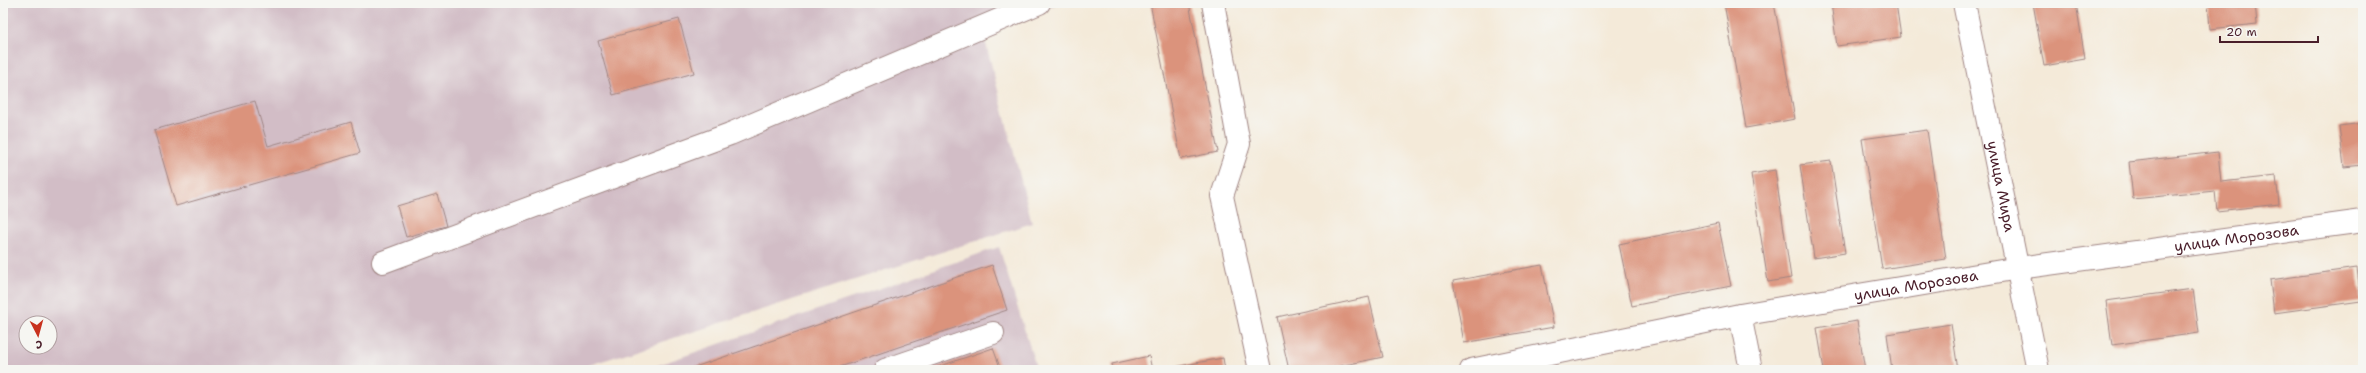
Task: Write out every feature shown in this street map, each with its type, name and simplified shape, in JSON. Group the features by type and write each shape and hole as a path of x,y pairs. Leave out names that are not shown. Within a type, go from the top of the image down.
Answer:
{"street":[{"path":"383,262 730,134 1039,3"},
{"path":"1213,3 1239,144 1222,196 1260,370"},
{"name":"улица Мира","path":"1964,3 2019,268 2038,370"},
{"name":"улица Морозова","path":"1472,370 1740,315 2019,268 2363,221"},
{"path":"1740,315 1751,370"},
{"path":"885,370 993,334"}],"shaded area":[{"path":"3,3 1059,3 984,36 1032,223 574,370 3,370"},
{"path":"999,247 1037,370 644,370"}],"building":[{"path":"1150,3 1189,3 1218,152 1181,159"},
{"path":"1724,3 1774,3 1795,119 1746,128"},
{"path":"1831,3 1896,3 1901,37 1837,46"},
{"path":"2033,3 2076,3 2085,59 2044,66"},
{"path":"2208,3 2255,3 2257,24 2210,29"},
{"path":"679,19 694,73 613,95 598,41"},
{"path":"255,101 268,146 351,122 360,153 176,206 154,130"},
{"path":"2363,123 2363,165 2344,167 2339,126"},
{"path":"1927,130 1946,259 1882,269 1862,139"},
{"path":"2218,152 2221,182 2276,176 2279,204 2217,211 2215,191 2133,199 2129,162"},
{"path":"1831,161 1845,253 1814,258 1800,165"},
{"path":"1775,170 1791,278 1768,282 1751,174"},
{"path":"437,194 446,226 406,237 397,206"},
{"path":"1718,223 1731,286 1632,306 1619,244"},
{"path":"992,265 1007,310 831,370 686,370"},
{"path":"1542,265 1554,327 1464,343 1453,281"},
{"path":"2357,268 2361,301 2274,313 2270,280"},
{"path":"2193,289 2199,333 2112,345 2106,301"},
{"path":"1369,297 1383,357 1321,370 1289,370 1277,317"},
{"path":"1857,321 1865,370 1824,370 1817,328"},
{"path":"1951,324 1958,370 1892,370 1887,334"},
{"path":"993,348 1001,370 929,370"},
{"path":"1149,356 1152,370 1113,370 1112,364"},
{"path":"1223,358 1225,370 1174,370 1174,367"}]}
